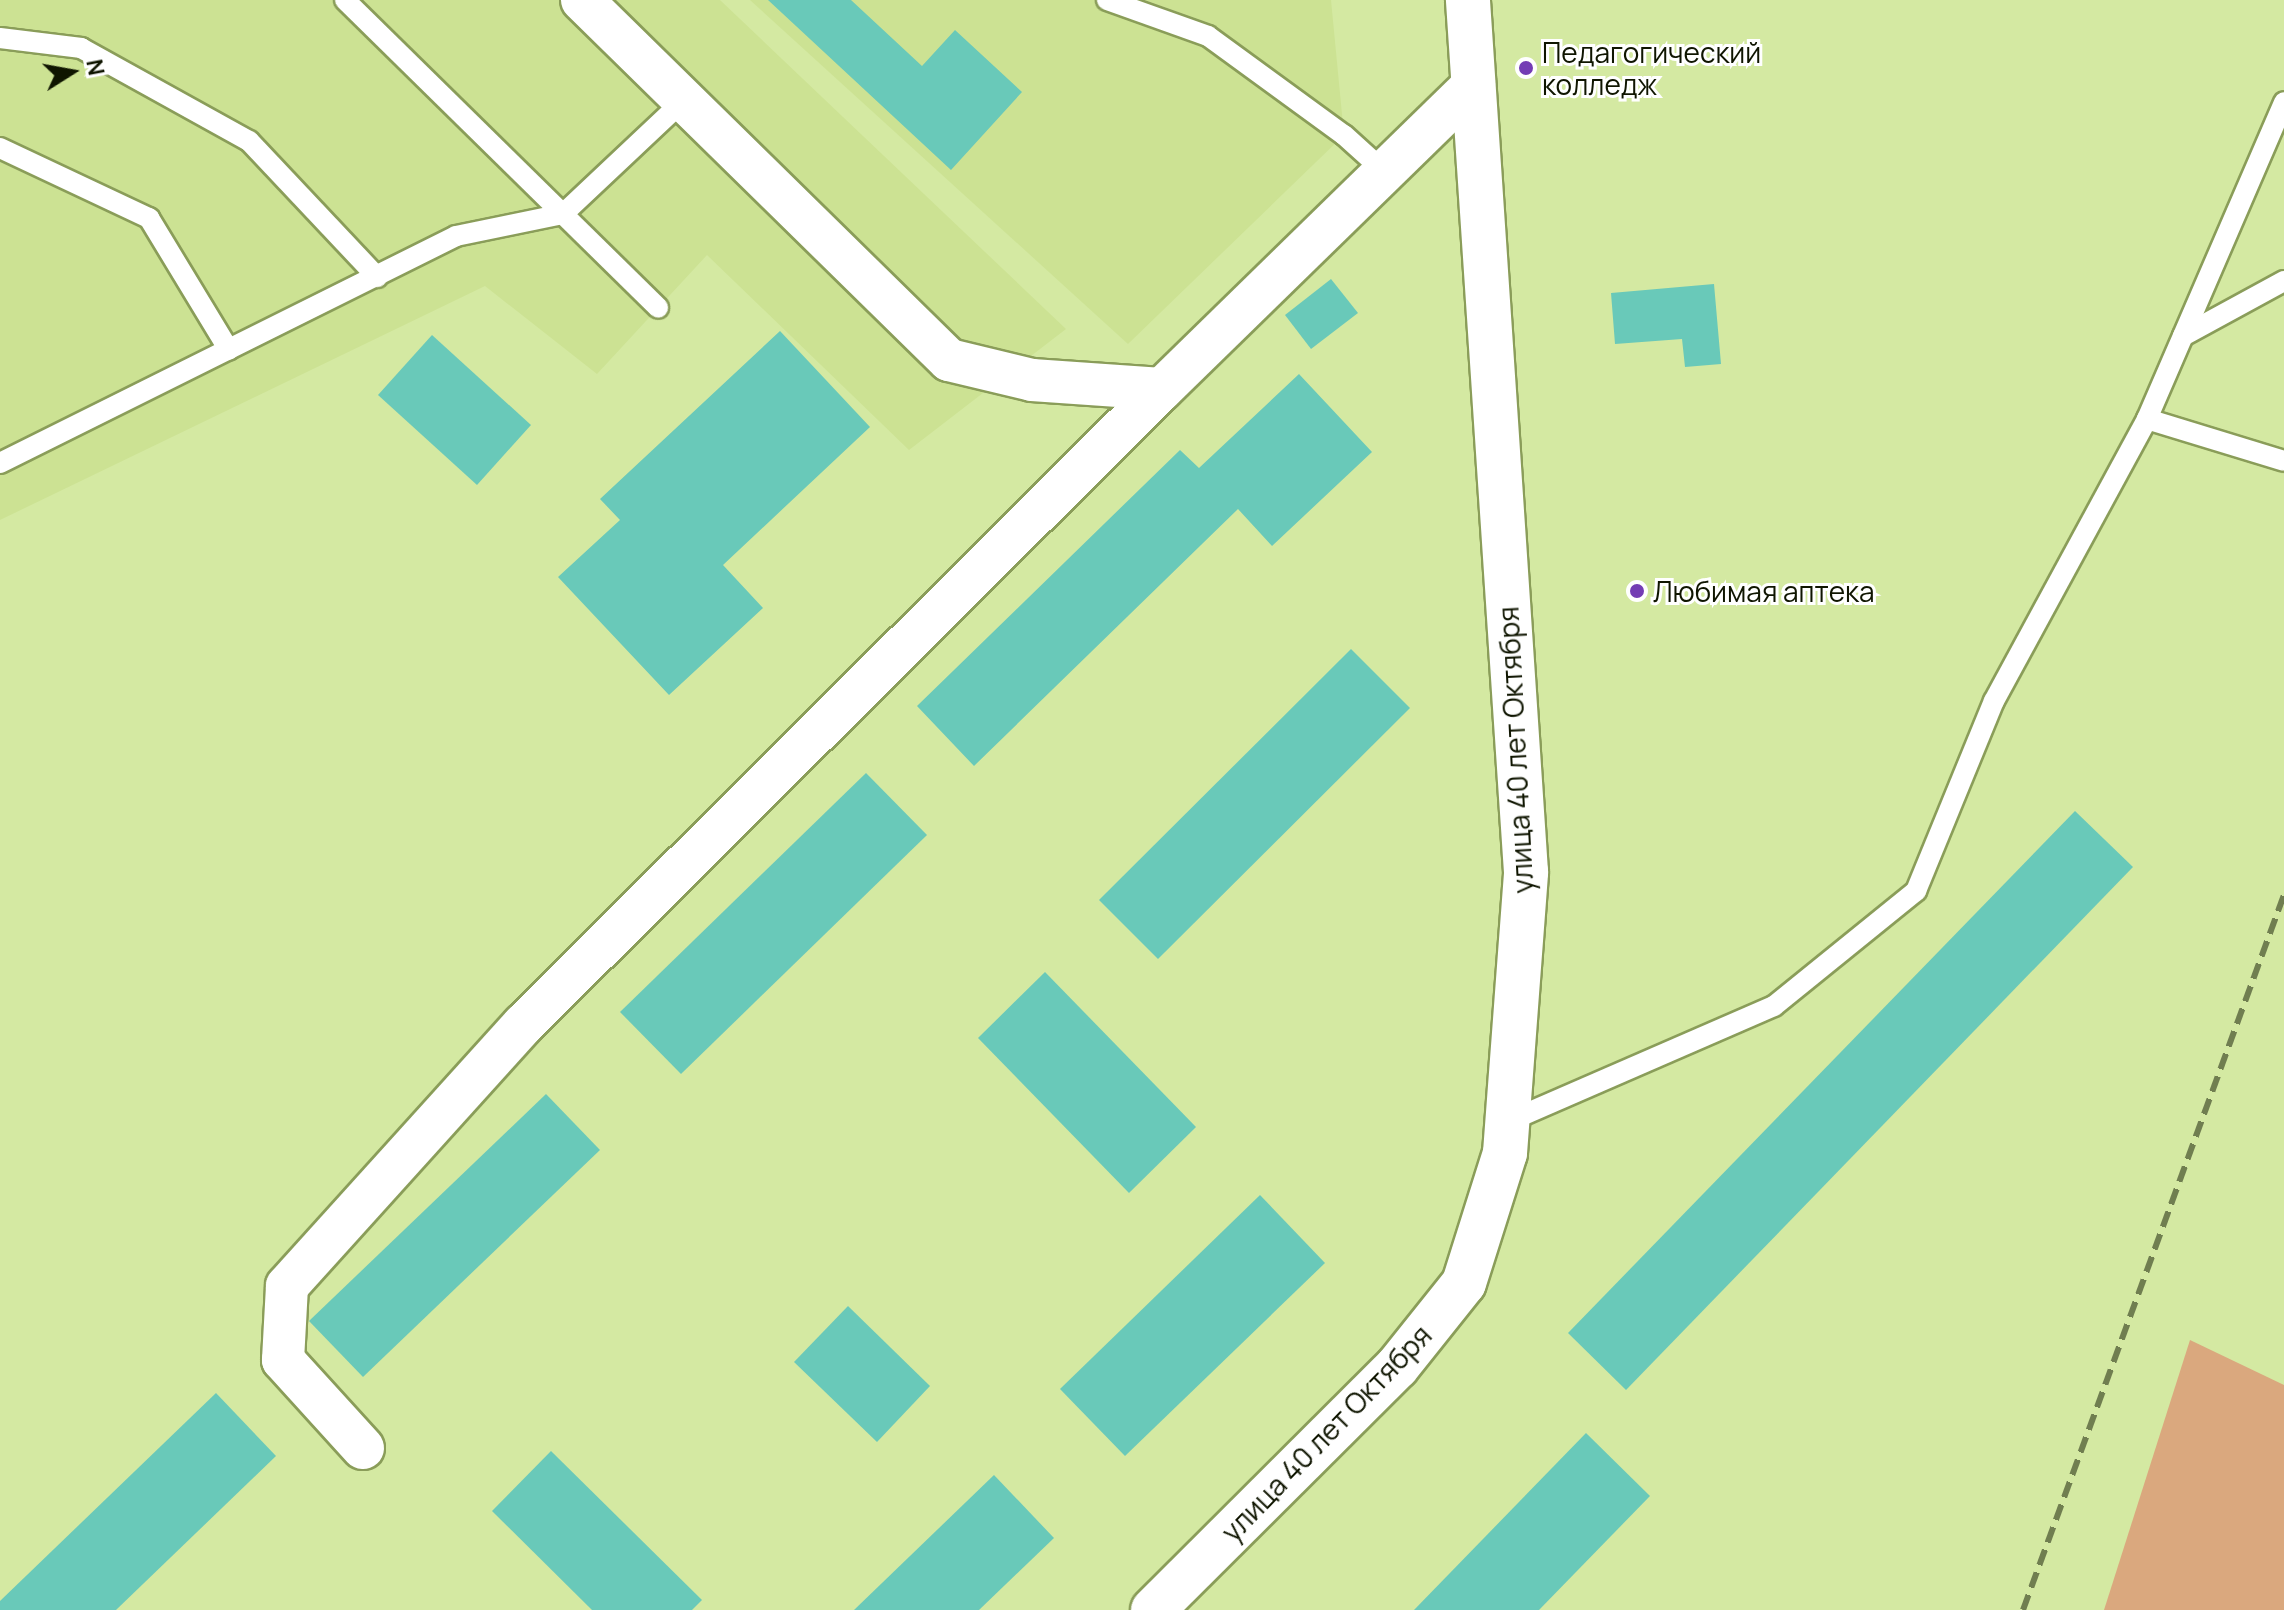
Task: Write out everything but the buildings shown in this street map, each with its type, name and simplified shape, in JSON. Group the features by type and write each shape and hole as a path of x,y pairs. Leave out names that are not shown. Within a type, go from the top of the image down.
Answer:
{"main road":[{"name":"улица 40 лет Октября","path":"1153,1610 1397,1367 1464,1283 1505,1153 1526,872 1468,0"}],"street":[{"path":"582,0 949,360 1032,380 1162,389"},
{"path":"363,1448 283,1360 287,1286 523,1025 1162,389 1474,85"}],"lane":[{"path":"345,0 658,308"},
{"path":"1107,0 1208,36 1344,135 1385,172"},
{"path":"0,38 81,48 249,141 377,277"},
{"path":"0,463 456,236 563,214 684,100"},
{"path":"1507,1122 1774,1006 1916,891 1994,701 2147,419 2284,102"},
{"path":"0,148 149,218 229,350"},
{"path":"2183,336 2284,281"},
{"path":"2147,419 2284,461"}],"shaded area":[{"path":"0,0 720,0 1066,329 909,450 707,255 597,374 485,286 0,520"},
{"path":"750,0 1331,0 1344,135 1128,344"},
{"path":"2190,1340 2284,1385 2284,1610 2104,1610"}],"railway":[{"path":"2023,1610 2284,895"}],"place":[{"name":"Педагогический колледж","path":"1526,68"},
{"name":"Любимая аптека","path":"1637,591"}]}
